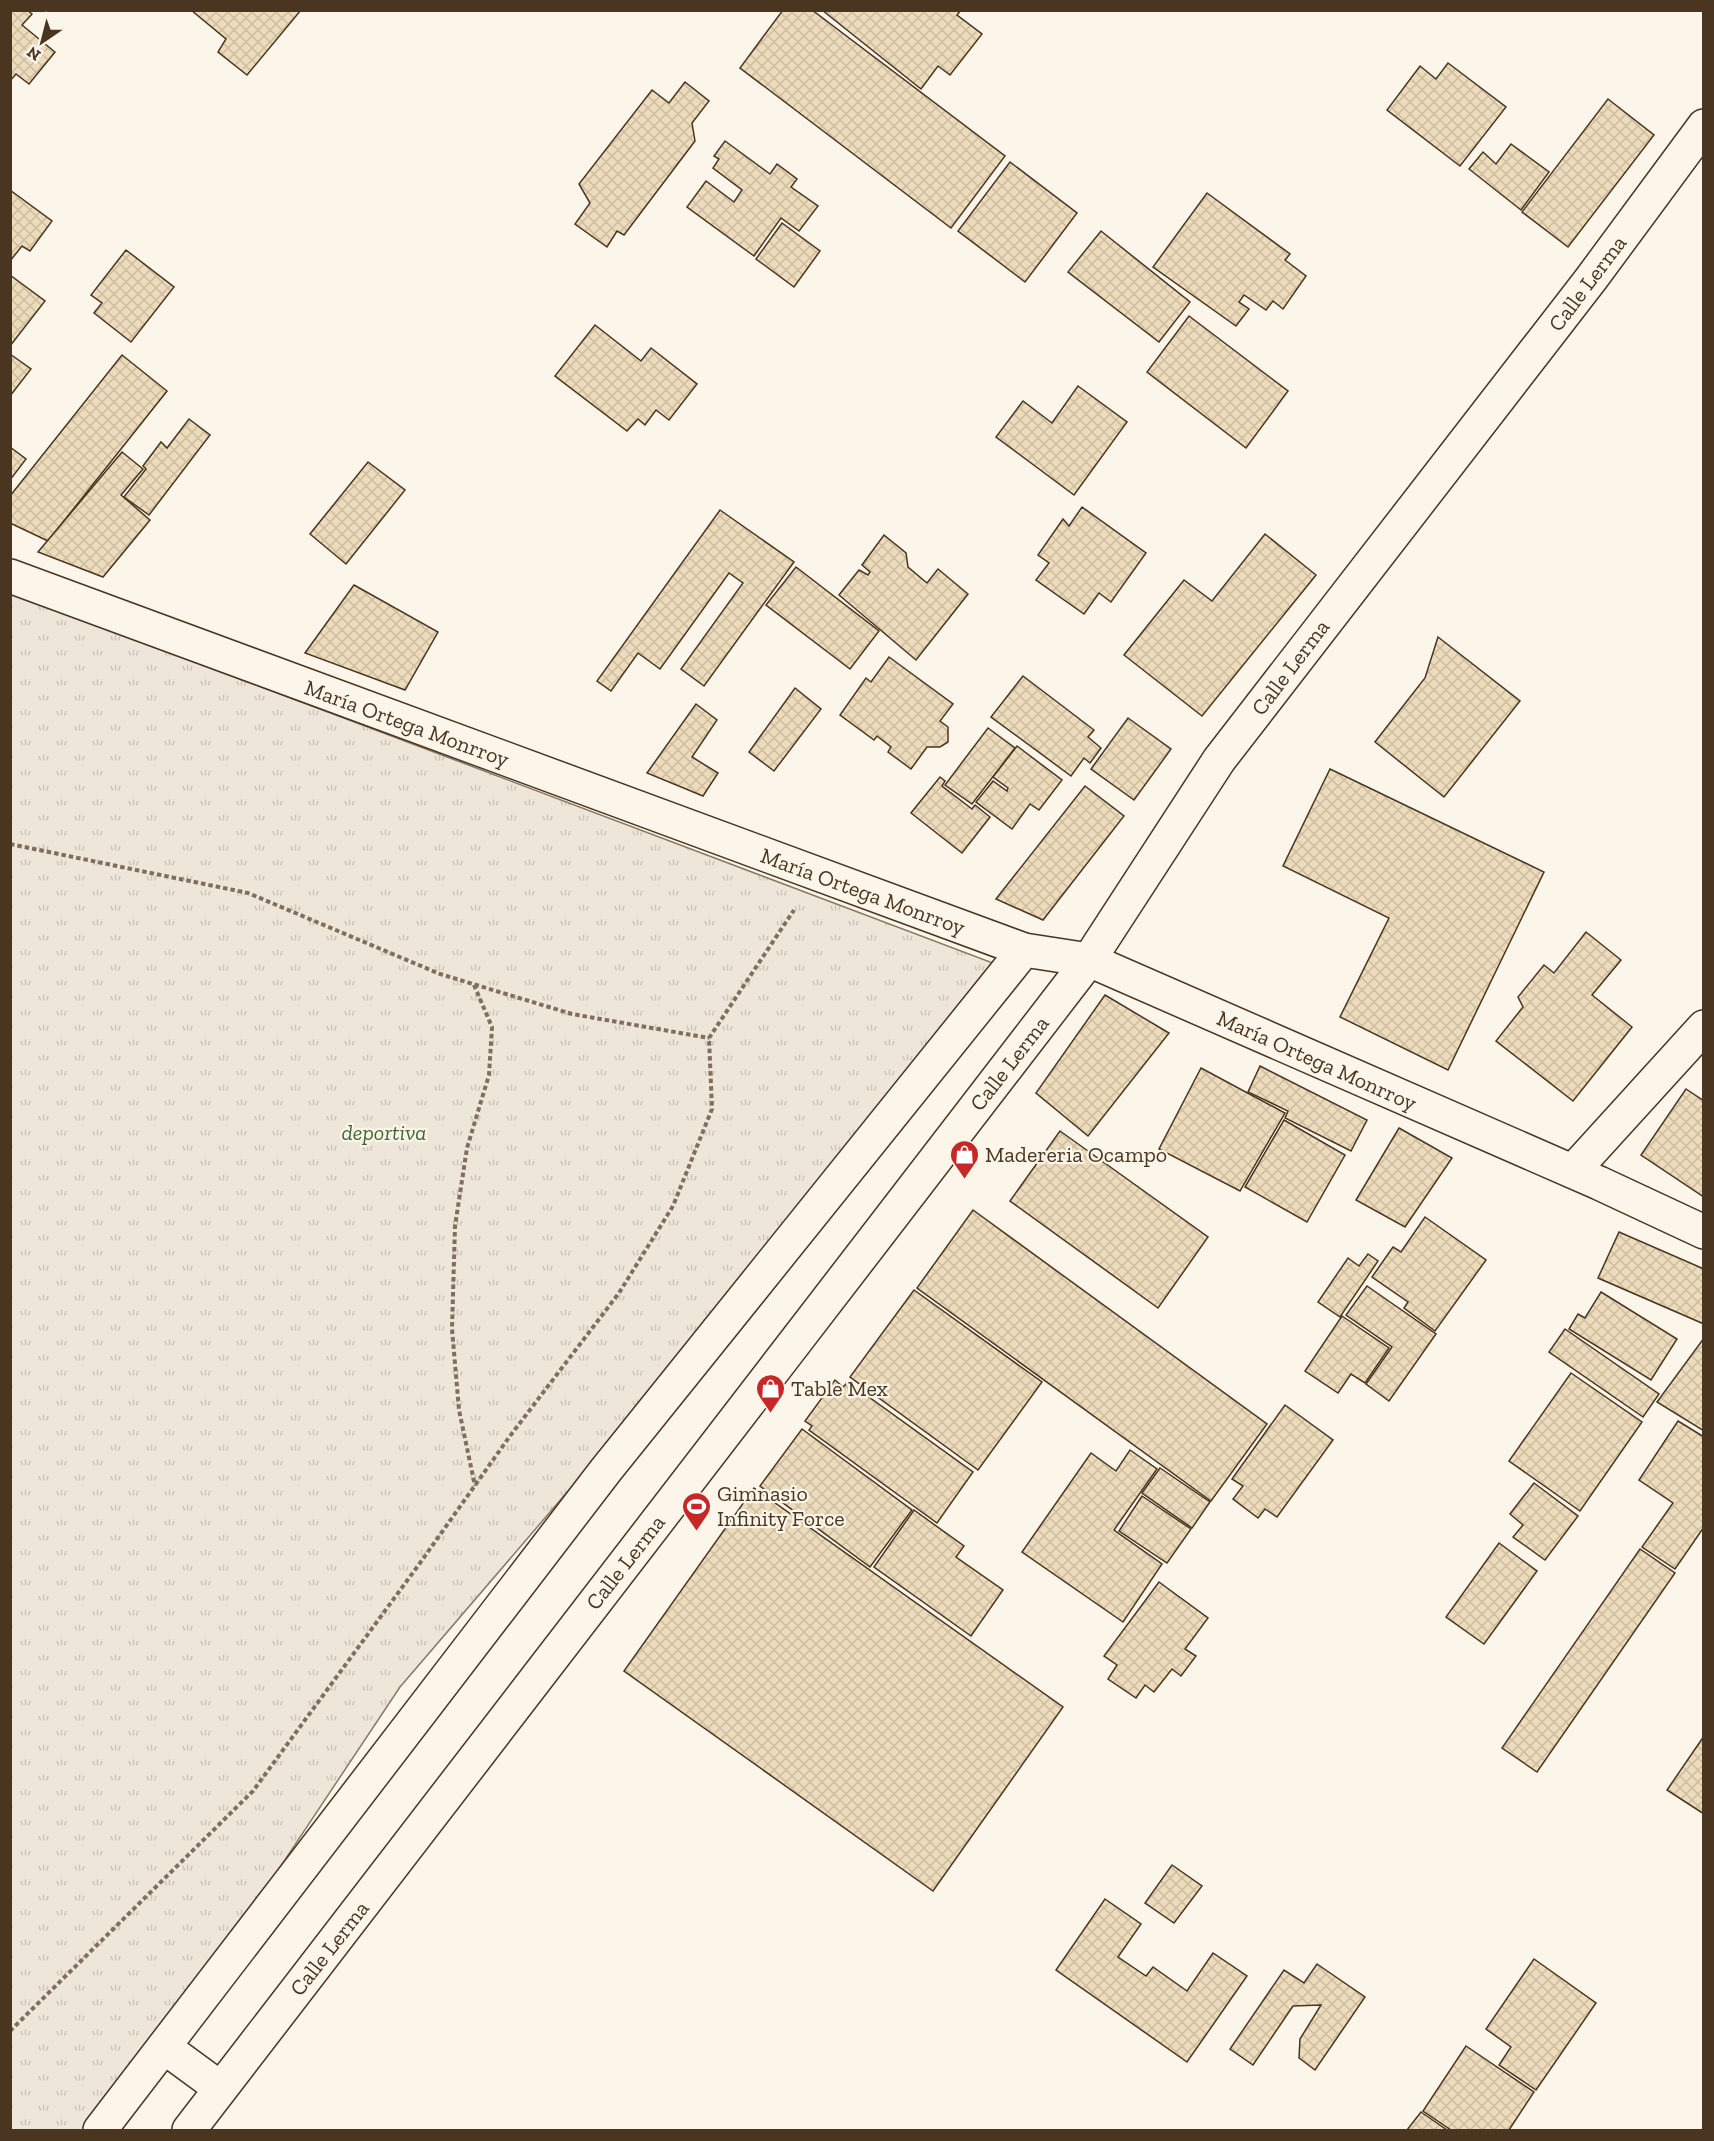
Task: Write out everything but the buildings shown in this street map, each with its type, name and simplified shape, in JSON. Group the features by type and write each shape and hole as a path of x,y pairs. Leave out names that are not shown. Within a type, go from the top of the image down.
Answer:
{"street":[{"name":"Calle Lerma","path":"189,2130 1089,960 1219,760 1591,279 1704,126"},
{"name":"María Ortega Monrroy","path":"10,576 1024,950 1089,960 1573,1171 1704,1232"},
{"path":"100,2130 606,1470 1024,950"},
{"path":"1573,1171 1704,1028"},
{"path":"164,2047 220,2088"}],"path":[{"path":"10,844 248,893 440,974 572,1014 710,1038"},
{"path":"10,2031 253,1791 510,1436 619,1293 673,1206 712,1109 710,1038 817,874"},
{"path":"474,984 492,1027 489,1075 467,1148 455,1226 452,1329 459,1410 475,1486"}],"green space":[{"name":"deportiva","path":"10,592 1014,971 400,1687 105,2130 11,2130"}],"place":[{"name":"Madereria Ocampo","path":"964,1180"},
{"name":"Table Mex","path":"770,1414"},
{"name":"Gimnasio Infinity Force","path":"696,1532"}]}
